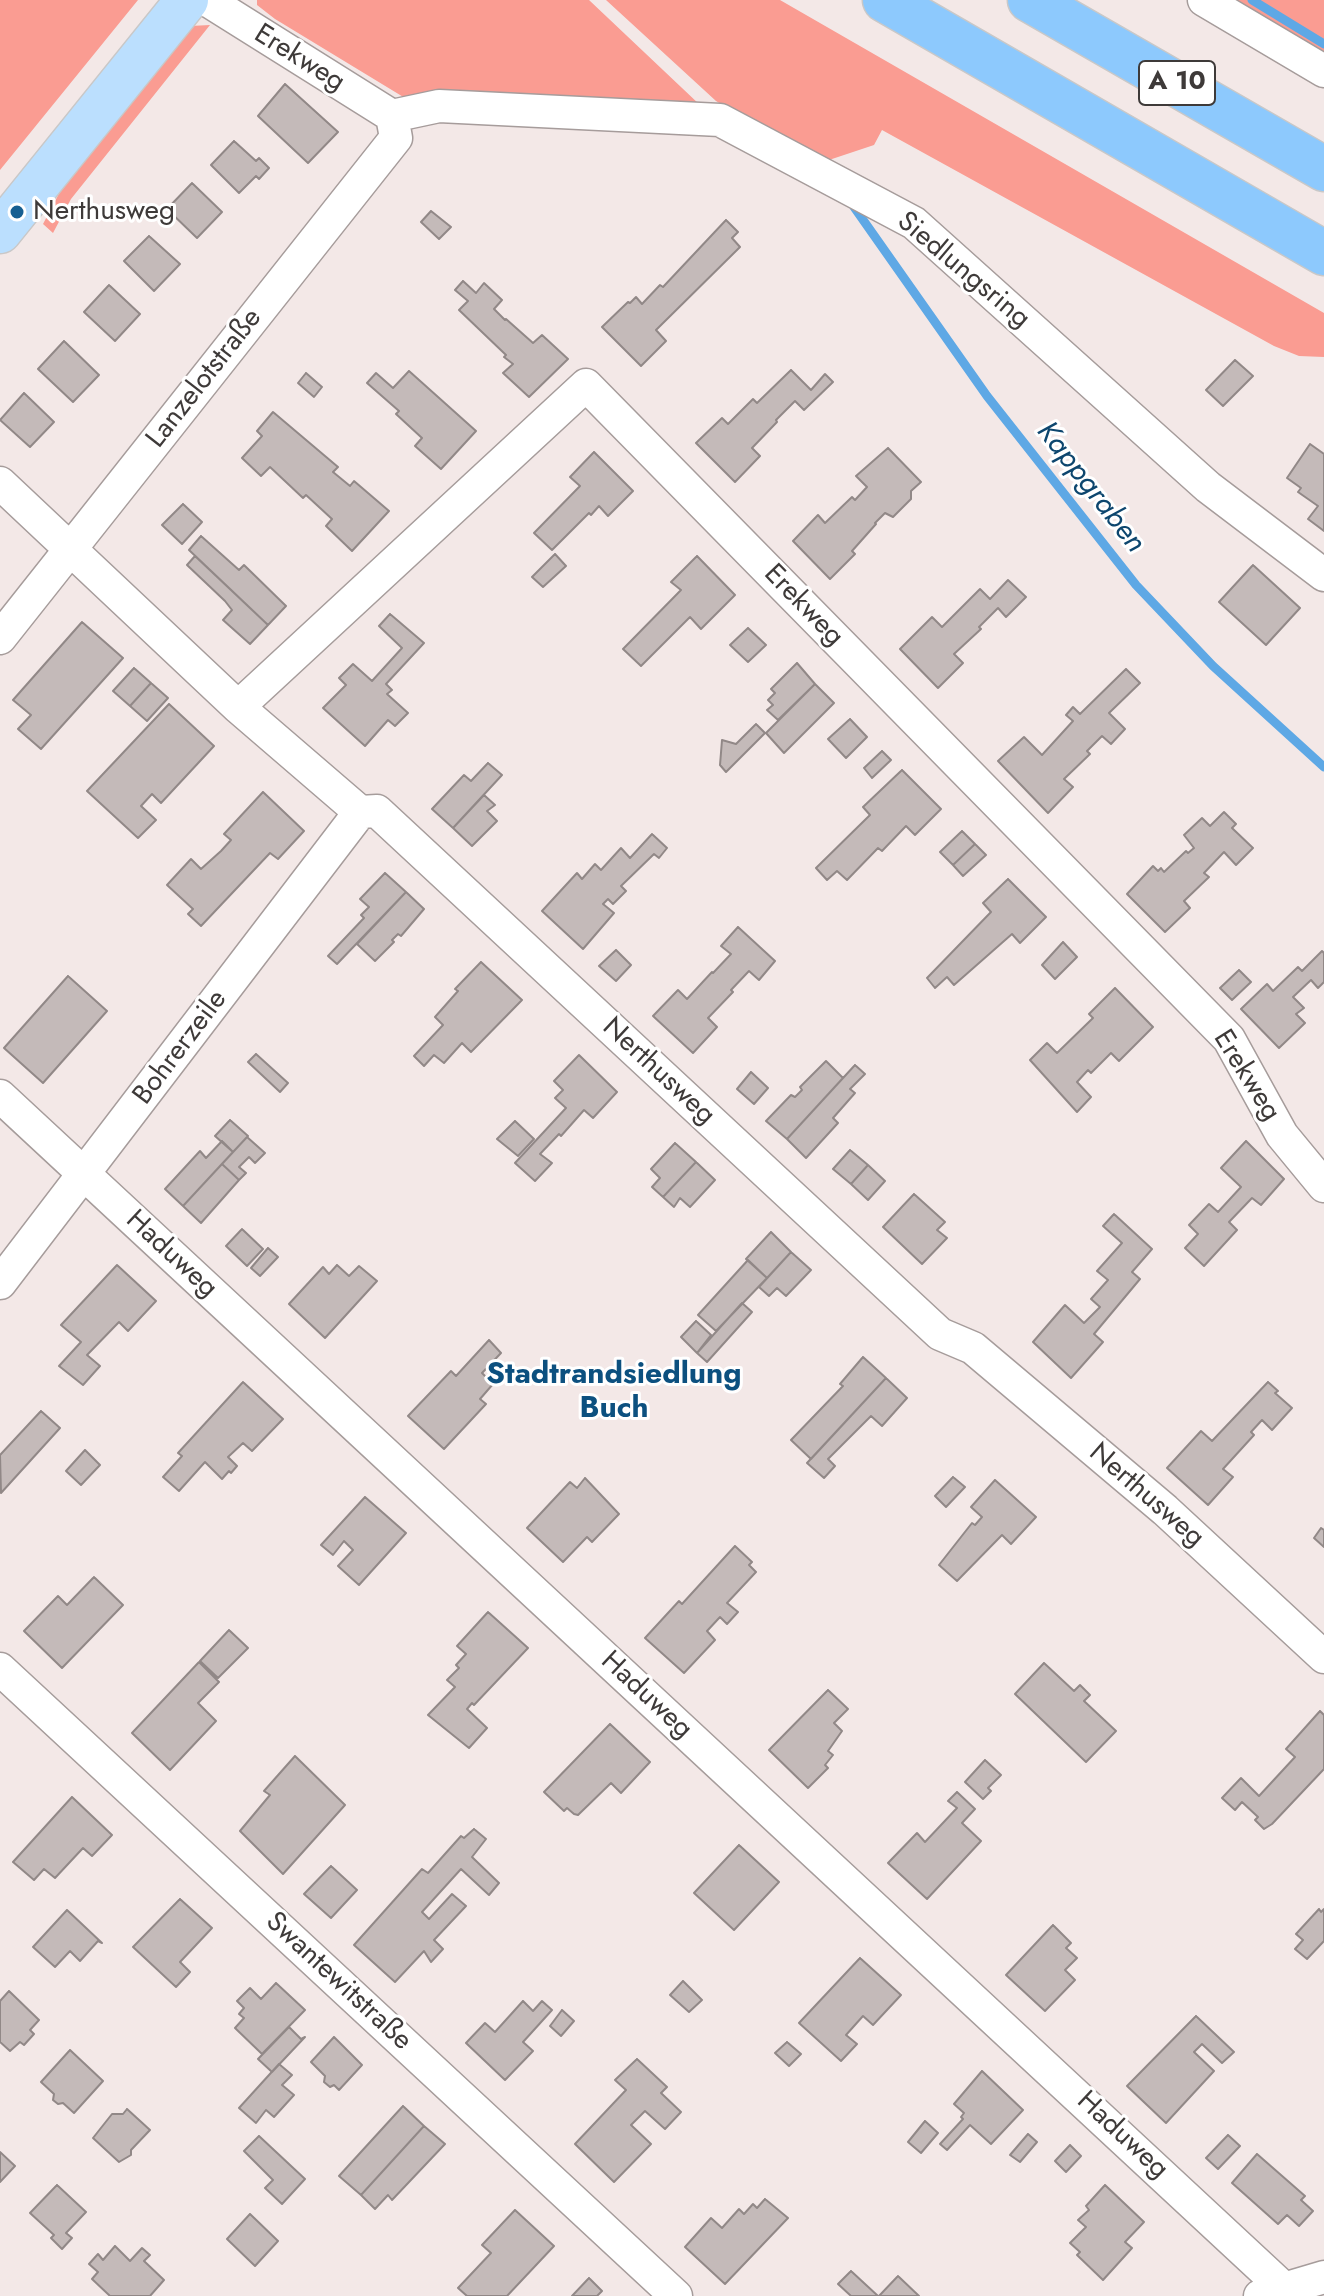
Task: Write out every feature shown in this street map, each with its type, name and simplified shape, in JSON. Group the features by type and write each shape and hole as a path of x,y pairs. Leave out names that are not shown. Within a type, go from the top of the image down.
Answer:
{"highway":[{"name":"A 10","path":"885,0 1324,253"},
{"name":"A 10","path":"1030,0 1324,169"}],"main road":[{"path":"0,232 187,0"}],"street":[{"name":"Erekweg","path":"207,0 392,116"},
{"path":"1204,0 1324,71"},
{"name":"Siedlungsring","path":"392,116 439,106 720,120 914,223 1208,487 1324,575"},
{"name":"Lanzelotstraße","path":"0,638 396,138 392,116"},
{"name":"Erekweg","path":"238,707 586,385 1229,1039 1282,1135 1324,1186"},
{"name":"Nerthusweg","path":"0,483 238,707 360,812 377,811 940,1334 973,1348 1165,1510 1324,1657"},
{"name":"Bohrerzeile","path":"0,1283 360,812"},
{"name":"Haduweg","path":"0,1096 1279,2294"},
{"name":"Swantewitstraße","path":"0,1669 676,2296"},
{"path":"1279,2294 1324,2277"}],"shaded area":[{"path":"0,0 138,0 0,170"},
{"path":"257,0 589,0 700,105 405,98 275,19 257,5"},
{"path":"606,0 780,0 1324,313 1324,357 1299,356 1274,346 882,130 874,145 829,160 793,149 716,101"},
{"path":"1211,0 1324,0 1324,71"},
{"path":"210,25 71,199 53,233 43,224 75,163 190,26"}],"building":[{"path":"285,84 338,132 308,163 258,116"},
{"path":"234,141 269,168 239,193 211,165"},
{"path":"192,183 222,212 197,238 167,209"},
{"path":"431,211 451,227 439,239 421,222"},
{"path":"726,220 738,232 732,238 740,247 656,330 666,341 641,366 602,327 628,302 636,297 642,304 660,285 663,287"},
{"path":"149,236 180,264 154,291 124,261"},
{"path":"463,281 476,293 484,283 502,300 494,309 505,320 533,343 542,335 568,359 529,397 503,373 513,364 504,357 506,355 459,310 468,301 455,290"},
{"path":"109,285 140,314 115,341 84,312"},
{"path":"64,341 99,375 73,402 38,369"},
{"path":"1235,360 1253,376 1223,406 1206,390"},
{"path":"791,370 811,390 825,374 833,382 804,410 795,401 776,420 752,448 760,456 735,482 696,443 722,418 728,424 753,399 757,403"},
{"path":"409,371 476,431 441,469 415,446 422,438 396,414 399,411 367,383 376,373 393,388"},
{"path":"306,373 322,387 314,397 298,383"},
{"path":"24,393 54,422 30,447 0,420"},
{"path":"273,412 338,467 333,472 350,486 354,481 389,511 352,551 326,526 332,519 306,495 303,498 270,467 261,476 242,458 262,436 257,431"},
{"path":"1310,444 1324,454 1324,531 1308,519 1318,506 1298,492 1301,488 1287,478"},
{"path":"888,448 921,482 911,491 911,499 893,517 885,513 875,523 852,551 855,554 830,579 793,541 818,515 825,523 852,497 855,500 867,487 856,476"},
{"path":"594,452 633,491 608,516 599,506 591,515 589,513 552,550 534,533 580,486 570,477"},
{"path":"183,504 202,522 182,544 162,525"},
{"path":"201,536 239,570 244,565 286,606 268,625 189,550"},
{"path":"555,554 566,566 543,587 532,577"},
{"path":"195,556 268,625 250,644 223,620 232,610 225,601 187,565"},
{"path":"697,556 735,595 701,629 690,617 641,666 623,649 681,590 671,582"},
{"path":"1253,565 1300,608 1266,645 1219,602"},
{"path":"1008,580 1026,597 1006,617 998,608 979,627 981,629 954,654 963,663 938,688 900,649 932,617 942,627 980,589 990,599"},
{"path":"390,614 424,643 386,684 392,690 387,694 408,713 395,726 388,720 365,746 323,708 346,685 339,678 353,664 372,681 402,648 379,626"},
{"path":"82,622 123,658 41,749 18,729 31,715 13,700"},
{"path":"748,628 766,645 748,662 730,645"},
{"path":"797,663 815,684 778,720 767,710 773,705 768,700 775,693 771,689"},
{"path":"134,668 151,683 130,706 113,691"},
{"path":"1126,669 1140,683 1109,713 1125,729 1111,744 1102,736 1087,751 1090,754 1064,779 1073,787 1048,813 998,761 1024,737 1042,755 1073,721 1066,715 1073,707 1080,714"},
{"path":"151,683 168,698 147,721 130,706"},
{"path":"815,684 834,703 784,753 766,733"},
{"path":"169,704 214,746 161,803 152,794 141,806 156,820 138,838 87,791"},
{"path":"850,719 867,737 846,758 828,739"},
{"path":"756,724 765,733 726,772 720,765 722,740 736,744"},
{"path":"882,751 891,760 872,778 864,768"},
{"path":"488,763 502,775 453,828 432,809 464,775 471,781"},
{"path":"902,770 941,809 915,835 906,826 882,851 878,848 847,880 837,871 827,880 816,868 870,815 863,807"},
{"path":"263,792 304,831 278,859 270,853 201,926 188,914 193,909 167,885 191,859 201,869 221,851 231,840 224,834"},
{"path":"484,795 495,805 487,811 497,821 472,846 453,828"},
{"path":"1224,812 1236,824 1232,828 1253,848 1236,865 1224,852 1204,873 1209,877 1184,901 1190,908 1165,932 1127,894 1153,866 1164,872 1186,851 1188,853 1194,848 1184,835 1202,818 1210,826"},
{"path":"962,831 975,844 953,865 940,852"},
{"path":"652,834 667,848 659,858 654,854 621,886 626,891 613,904 608,899 603,904 614,913 583,949 542,911 577,873 582,879 595,864 601,870 621,848 630,858"},
{"path":"975,844 986,855 963,876 953,865"},
{"path":"385,873 406,892 337,964 328,956 364,918 361,915 369,907 360,899"},
{"path":"1008,879 1046,917 1020,943 1012,934 954,985 947,977 935,988 927,978 991,912 983,903"},
{"path":"406,892 424,909 375,961 357,944"},
{"path":"738,927 775,961 759,980 749,971 731,990 733,992 708,1018 717,1027 693,1053 653,1016 678,990 687,999 713,973 731,954 721,946"},
{"path":"1063,942 1077,957 1055,979 1042,965"},
{"path":"616,950 631,965 616,981 599,966"},
{"path":"1322,951 1324,982 1318,988 1311,980 1293,997 1304,1008 1296,1014 1305,1023 1279,1048 1241,1009 1267,984 1273,991 1298,967 1302,971"},
{"path":"481,962 522,1000 471,1052 462,1043 444,1063 434,1055 424,1066 414,1056 443,1025 435,1017 458,991 455,989"},
{"path":"1239,970 1251,982 1232,1000 1220,988"},
{"path":"68,976 107,1011 43,1083 4,1048"},
{"path":"1115,988 1153,1027 1119,1061 1111,1053 1077,1082 1091,1097 1077,1112 1030,1060 1047,1043 1057,1053 1093,1018 1089,1014"},
{"path":"256,1054 288,1083 280,1092 248,1062"},
{"path":"579,1055 617,1092 593,1118 584,1110 540,1154 552,1163 535,1181 515,1163 566,1108 555,1098 563,1090 554,1081"},
{"path":"826,1061 843,1078 787,1139 766,1121 791,1095 795,1097 802,1090 800,1087"},
{"path":"855,1065 865,1074 850,1089 855,1093 833,1118 838,1123 806,1158 787,1139"},
{"path":"751,1072 768,1088 754,1104 737,1089"},
{"path":"230,1120 248,1136 233,1152 215,1136"},
{"path":"515,1121 534,1139 518,1156 497,1139"},
{"path":"247,1137 265,1153 255,1163 249,1157 239,1167 246,1173 239,1180 222,1164"},
{"path":"222,1141 233,1152 183,1206 165,1189 200,1151 206,1158"},
{"path":"1246,1141 1284,1179 1261,1205 1252,1198 1229,1222 1237,1230 1204,1266 1185,1248 1198,1234 1189,1225 1209,1204 1218,1212 1241,1187 1221,1168"},
{"path":"675,1143 696,1162 663,1197 652,1187 660,1178 651,1169"},
{"path":"850,1150 868,1165 851,1184 833,1169"},
{"path":"696,1162 715,1180 690,1207 680,1198 674,1207 663,1197"},
{"path":"222,1164 239,1180 201,1223 183,1206"},
{"path":"868,1165 885,1181 868,1200 851,1184"},
{"path":"914,1194 945,1222 937,1230 947,1238 922,1264 883,1227"},
{"path":"1114,1214 1152,1249 1132,1272 1140,1279 1094,1334 1103,1342 1071,1378 1033,1342 1065,1305 1084,1323 1100,1307 1091,1299 1108,1280 1097,1271 1122,1243 1103,1226"},
{"path":"242,1229 263,1249 247,1266 226,1246"},
{"path":"771,1232 791,1252 767,1278 746,1259"},
{"path":"268,1248 278,1257 260,1276 251,1268"},
{"path":"791,1252 811,1270 786,1296 777,1288 769,1296 759,1287"},
{"path":"748,1260 767,1278 716,1331 698,1315"},
{"path":"117,1265 156,1301 128,1331 119,1322 87,1355 100,1366 83,1385 59,1366 81,1342 61,1325"},
{"path":"337,1265 349,1276 359,1266 377,1281 325,1338 289,1304 323,1267 329,1274"},
{"path":"742,1303 752,1312 707,1362 697,1353"},
{"path":"696,1321 711,1335 697,1353 681,1337"},
{"path":"489,1340 501,1353 482,1373 493,1384 480,1399 486,1404 444,1449 408,1416 451,1371 456,1376"},
{"path":"863,1357 886,1378 811,1459 791,1440 843,1386 840,1384"},
{"path":"886,1378 907,1398 882,1426 871,1416 828,1459 835,1466 824,1478 807,1463"},
{"path":"243,1382 283,1419 252,1451 243,1443 228,1457 237,1466 231,1473 229,1471 222,1479 205,1462 179,1491 163,1477 182,1456 178,1453"},
{"path":"1268,1382 1292,1408 1272,1430 1262,1420 1251,1432 1254,1435 1223,1469 1233,1477 1208,1505 1167,1468 1201,1431 1212,1441"},
{"path":"41,1411 60,1428 1,1493 0,1455"},
{"path":"85,1450 100,1465 81,1485 66,1471"},
{"path":"953,1477 965,1487 946,1507 935,1496"},
{"path":"585,1478 619,1514 592,1542 587,1537 563,1562 527,1528 570,1482 577,1488"},
{"path":"995,1480 1036,1517 1011,1544 1002,1535 957,1581 939,1565 972,1523 975,1525 982,1517 971,1507"},
{"path":"365,1497 406,1533 359,1585 338,1566 353,1550 344,1541 333,1555 321,1545"},
{"path":"1321,1528 1324,1530 1324,1547 1314,1538"},
{"path":"735,1546 752,1562 749,1565 756,1572 727,1603 738,1612 727,1624 720,1617 707,1631 715,1640 684,1673 645,1638 679,1601 682,1604"},
{"path":"94,1577 123,1605 62,1668 24,1631 58,1596 67,1605"},
{"path":"488,1612 528,1648 467,1709 487,1728 469,1748 428,1715 455,1687 447,1680 459,1668 456,1665 466,1654 457,1646"},
{"path":"229,1630 248,1648 218,1678 200,1661"},
{"path":"199,1662 219,1682 198,1703 216,1721 170,1770 132,1733"},
{"path":"1044,1663 1074,1691 1080,1685 1090,1695 1084,1701 1116,1731 1086,1762 1015,1694"},
{"path":"828,1690 848,1709 834,1723 842,1731 828,1751 833,1755 825,1765 828,1768 808,1788 769,1750"},
{"path":"1320,1711 1324,1715 1324,1769 1272,1824 1264,1829 1255,1820 1258,1817 1242,1802 1235,1810 1222,1798 1241,1778 1259,1796 1295,1757 1286,1749"},
{"path":"610,1724 650,1762 621,1793 611,1783 578,1815 567,1808 564,1811 544,1792"},
{"path":"295,1756 345,1805 283,1874 240,1831 270,1795 264,1791"},
{"path":"985,1760 1001,1775 988,1788 991,1791 983,1799 965,1782"},
{"path":"957,1792 975,1809 962,1823 981,1841 927,1899 888,1863 917,1833 925,1842 957,1808 948,1801"},
{"path":"72,1797 112,1835 92,1856 83,1848 55,1878 44,1869 34,1880 13,1862"},
{"path":"474,1829 486,1839 472,1857 499,1883 489,1895 461,1869 422,1912 429,1919 452,1894 466,1906 434,1940 443,1949 431,1962 424,1951 395,1982 354,1945 422,1869 428,1873 461,1836 464,1838"},
{"path":"739,1845 779,1882 734,1930 694,1893"},
{"path":"331,1866 357,1890 331,1918 304,1894"},
{"path":"180,1899 212,1928 180,1962 190,1972 176,1987 133,1947"},
{"path":"1319,1909 1321,1912 1324,1909 1324,1941 1307,1959 1295,1949 1303,1940 1296,1934"},
{"path":"67,1910 102,1943 98,1941 80,1961 70,1951 55,1967 33,1947"},
{"path":"1053,1925 1071,1943 1066,1948 1077,1958 1065,1970 1075,1980 1045,2011 1006,1975"},
{"path":"860,1958 901,1995 873,2025 863,2016 846,2035 857,2044 841,2061 799,2023"},
{"path":"683,1981 702,2000 689,2012 670,1995"},
{"path":"276,1983 305,2010 262,2054 235,2028 244,2018 239,2014 244,2008 237,2001 250,1988 261,1999"},
{"path":"9,1991 39,2020 30,2030 34,2034 24,2045 20,2042 10,2051 0,2042 0,2001"},
{"path":"523,2001 533,2011 542,2001 552,2010 523,2042 533,2051 505,2080 466,2043 485,2023 495,2032"},
{"path":"562,2010 574,2021 561,2036 550,2026"},
{"path":"1196,2016 1234,2052 1222,2063 1202,2044 1194,2052 1214,2071 1166,2123 1127,2086"},
{"path":"289,2027 301,2039 305,2037 272,2072 258,2059"},
{"path":"334,2037 362,2065 339,2090 324,2082 325,2076 311,2062"},
{"path":"787,2042 801,2054 789,2066 775,2053"},
{"path":"70,2050 103,2081 74,2113 63,2103 53,2100 54,2094 41,2082"},
{"path":"637,2059 667,2087 661,2093 681,2112 665,2129 645,2111 631,2125 651,2144 614,2182 575,2144 626,2090 615,2080"},
{"path":"279,2064 292,2075 282,2085 294,2095 274,2117 266,2110 256,2123 239,2108"},
{"path":"982,2071 1023,2110 991,2144 970,2125 947,2150 940,2144 963,2119 964,2113 954,2104"},
{"path":"403,2106 424,2126 361,2195 339,2176"},
{"path":"127,2109 150,2130 131,2150 131,2155 119,2162 93,2138 112,2114 123,2114"},
{"path":"925,2121 938,2133 921,2153 908,2142"},
{"path":"424,2126 445,2144 392,2200 388,2195 375,2209 361,2195"},
{"path":"1028,2134 1037,2142 1020,2162 1010,2155"},
{"path":"1228,2135 1240,2146 1218,2169 1206,2158"},
{"path":"259,2136 305,2179 282,2204 265,2188 273,2180 244,2151"},
{"path":"1070,2145 1081,2156 1066,2172 1055,2161"},
{"path":"0,2152 15,2166 0,2182"},
{"path":"1257,2154 1305,2196 1301,2200 1313,2211 1299,2226 1287,2215 1278,2224 1232,2183"},
{"path":"57,2185 86,2212 66,2233 72,2238 62,2249 51,2238 54,2235 30,2213"},
{"path":"1105,2185 1144,2222 1125,2242 1132,2248 1103,2280 1077,2255 1080,2252 1070,2243 1086,2227 1078,2220 1089,2210 1086,2206"},
{"path":"765,2199 788,2218 725,2284 685,2247 711,2218 722,2228 739,2209 744,2214 753,2204 757,2208"},
{"path":"515,2210 554,2246 507,2296 467,2296 458,2288 491,2253 482,2245"},
{"path":"250,2214 278,2241 255,2266 227,2239"},
{"path":"115,2246 130,2261 142,2248 150,2255 144,2261 164,2280 150,2296 110,2296 92,2279 98,2272 89,2264 98,2254 103,2260"},
{"path":"851,2271 878,2296 851,2296 838,2284"},
{"path":"898,2276 919,2296 879,2296"},
{"path":"589,2278 602,2291 597,2296 572,2296"}],"waterway":[{"path":"1252,0 1324,44"},
{"name":"Kappgraben","path":"854,207 987,396 1136,585 1213,666 1324,767"}],"place":[{"name":"Nerthusweg","path":"17,212"}],"district":[{"name":"Stadtrandsiedlung Buch","path":"614,1393"}]}
